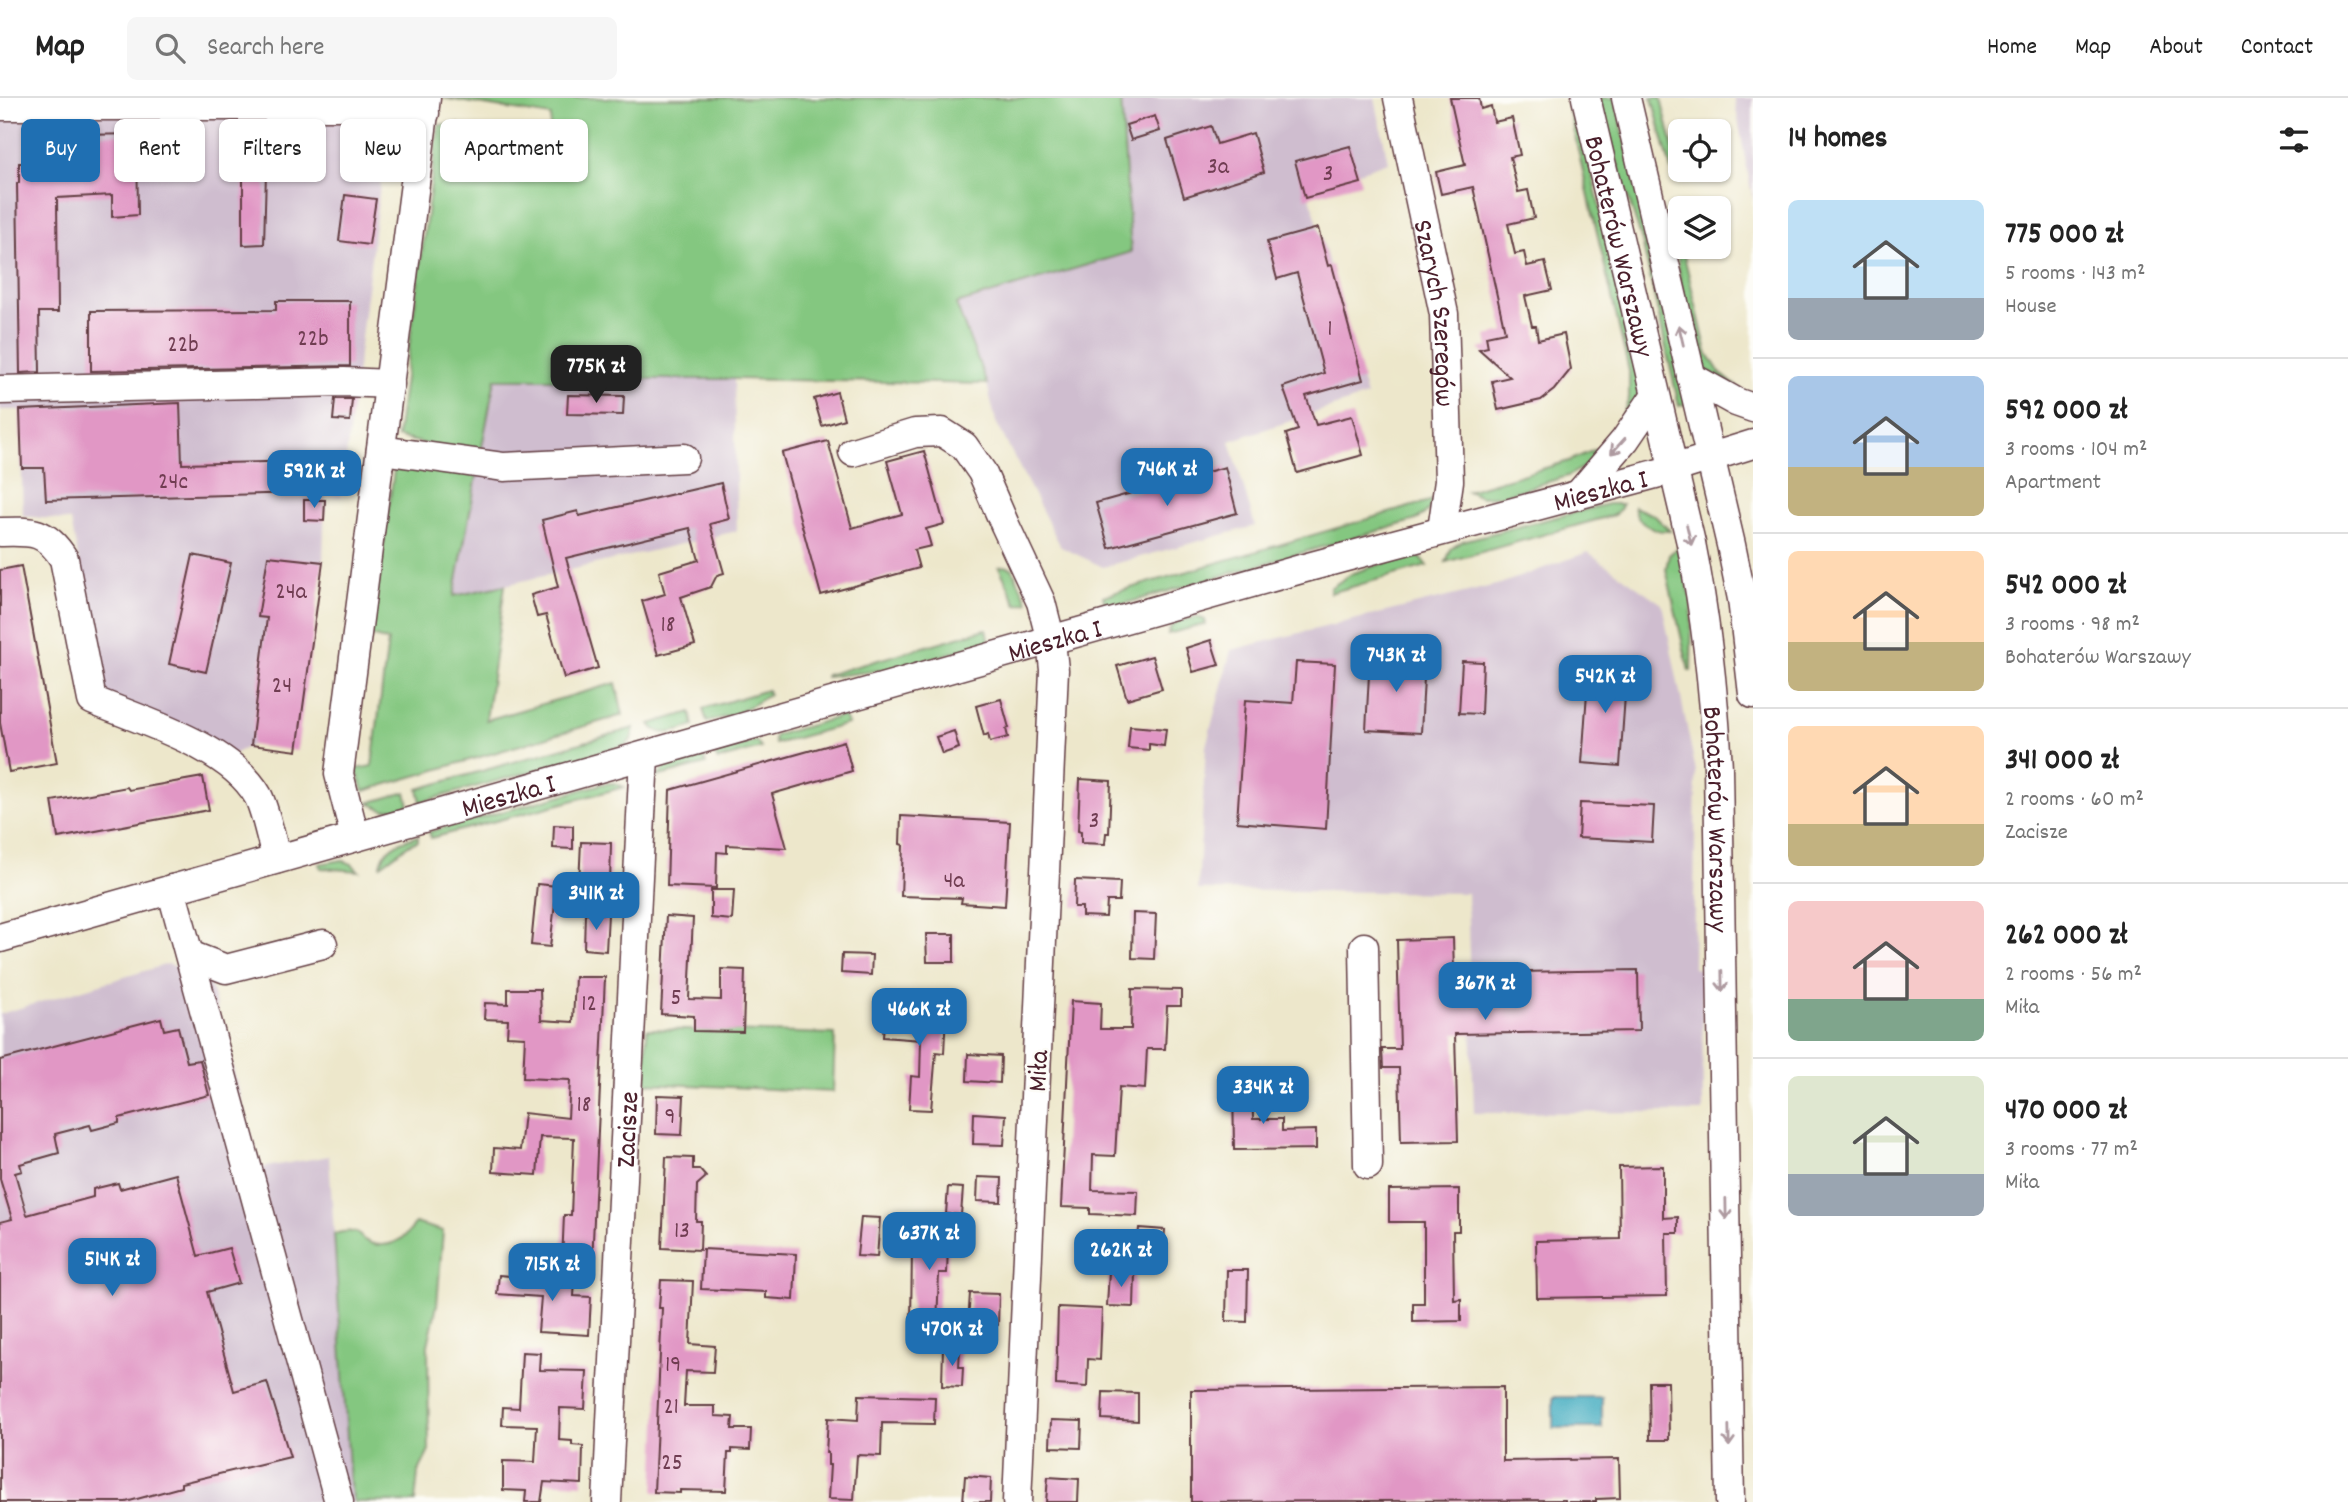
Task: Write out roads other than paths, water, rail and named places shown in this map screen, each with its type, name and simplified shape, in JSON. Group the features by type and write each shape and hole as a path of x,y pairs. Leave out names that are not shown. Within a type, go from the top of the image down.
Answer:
{"street":[{"name":"Szarych Szeregów","path":"1398,98 1444,314 1449,481 1443,530"},
{"name":"Bohaterów Warszawy","path":"1586,98 1702,598 1713,682 1718,768 1730,1502"},
{"name":"Bohaterów Warszawy","path":"1626,98 1742,599 1753,694"},
{"path":"0,106 426,105 340,774 355,837"},
{"path":"1691,377 1736,402 1753,408"},
{"path":"0,390 390,384"},
{"name":"Bohaterów Warszawy","path":"1578,495 1625,440 1655,396"},
{"name":"Miła","path":"853,452 915,433 942,432 964,446 982,472 1041,602 1051,641 1054,670 1017,1502"},
{"name":"Mieszka I","path":"0,938 1443,530 1673,469 1753,444"},
{"path":"381,450 503,467 684,458"},
{"path":"0,532 26,531 43,535 54,543 64,559 92,700 191,741 244,776 260,798 277,859"},
{"name":"Zacisze","path":"607,1502 644,756"},
{"path":"171,889 340,1502"},
{"path":"190,955 226,969 323,944"},
{"path":"1364,947 1368,1165"}],"water":[{"path":"1553,1397 1602,1397 1602,1428 1553,1428"}]}
